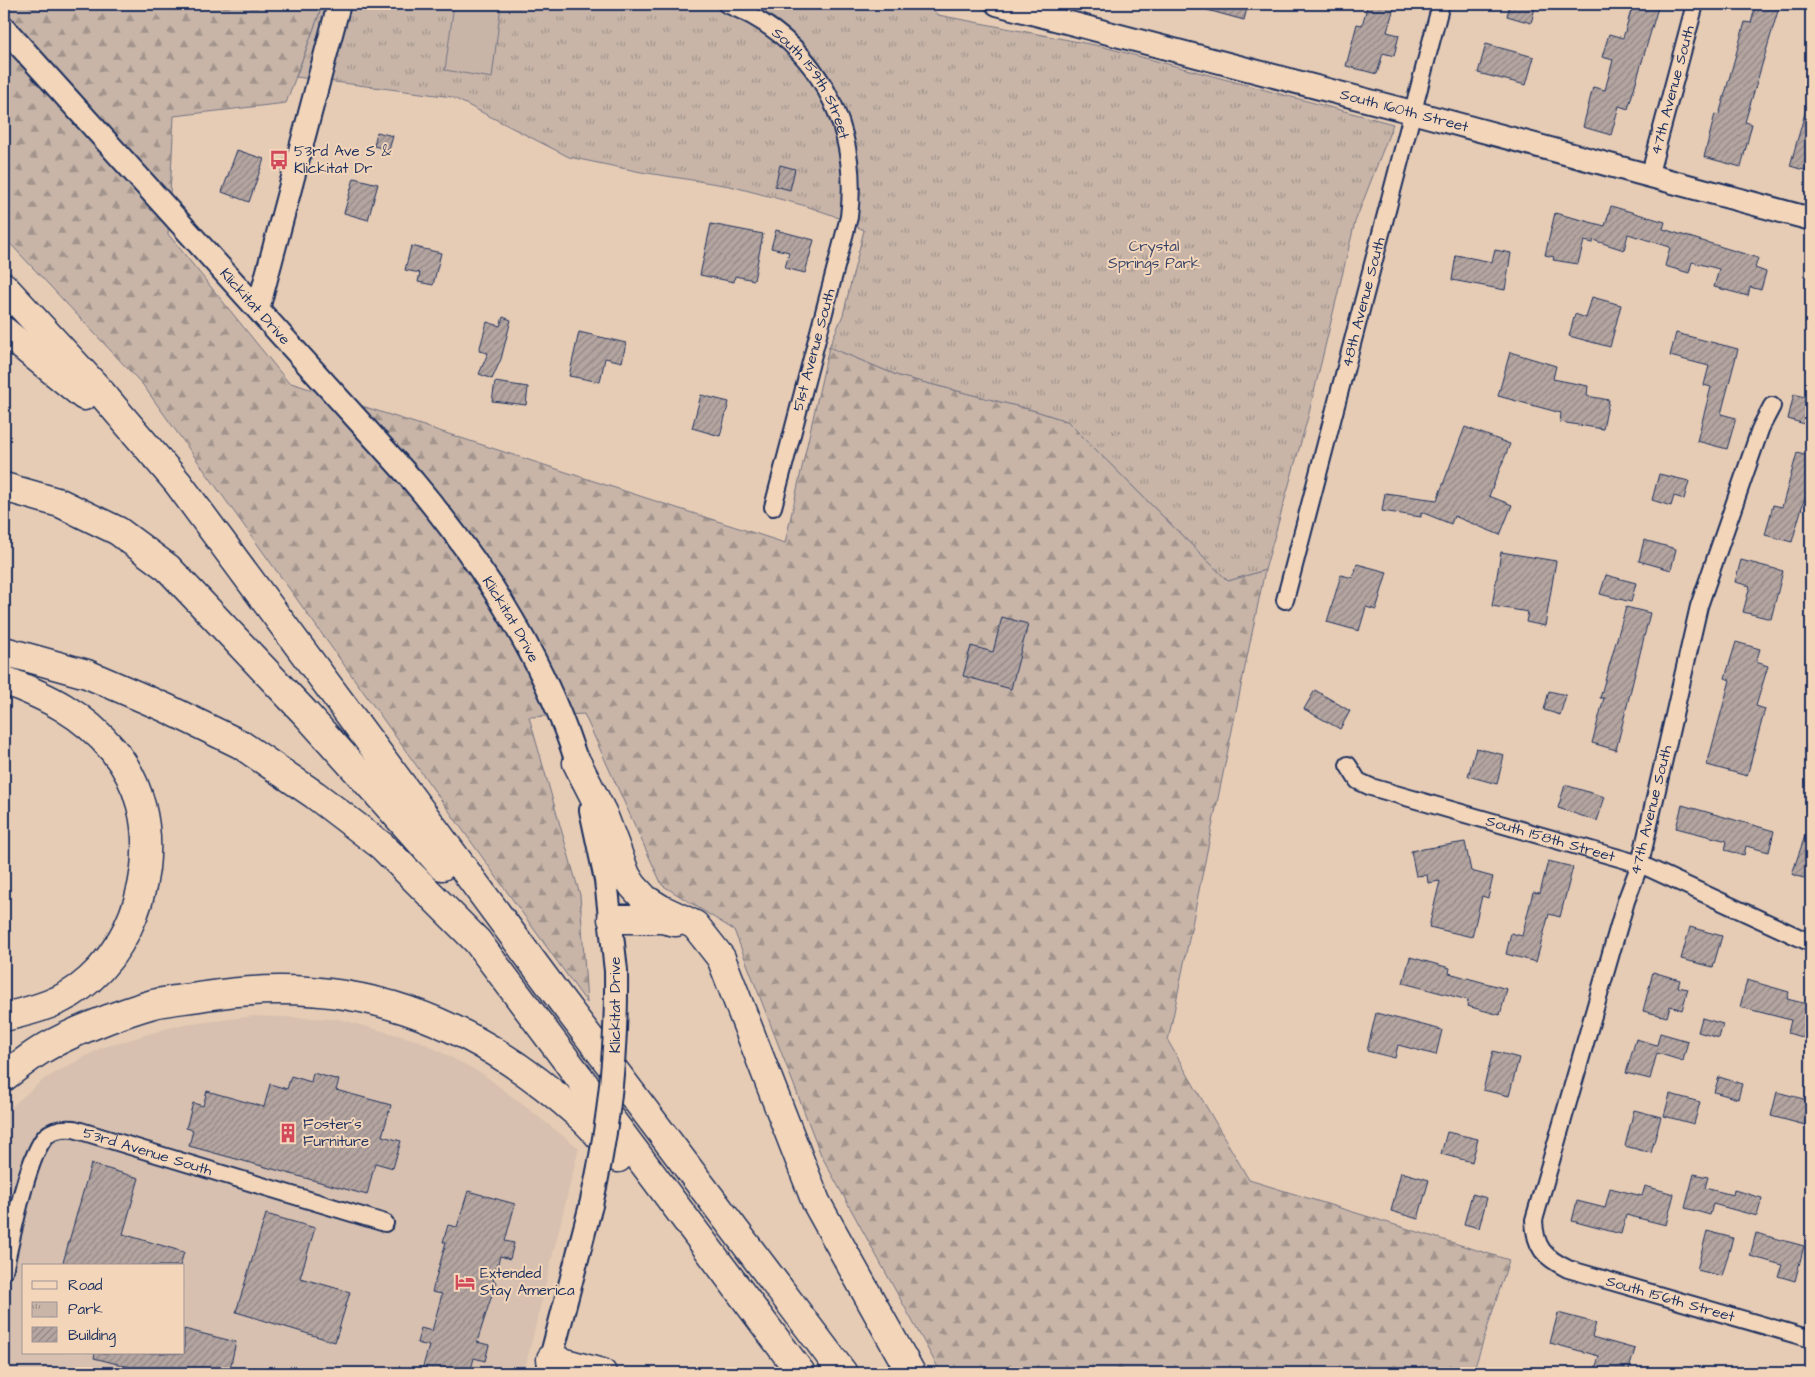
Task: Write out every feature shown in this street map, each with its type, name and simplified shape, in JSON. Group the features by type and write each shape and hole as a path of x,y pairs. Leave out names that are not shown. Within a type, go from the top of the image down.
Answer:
{"highway":[{"path":"4,288 98,389 178,483 558,996 843,1373"},
{"path":"4,331 78,390 178,483"},
{"path":"4,487 60,503 118,531 168,568 307,714 558,996"},
{"path":"4,651 88,674 166,708 240,744 316,795 382,846 477,941 801,1373"},
{"path":"4,680 49,698 72,711 115,752 133,782 143,817 147,856 143,886 134,918 121,943 110,958 89,980 63,999 32,1011 4,1017"},
{"path":"577,763 604,814 626,875 633,886 645,899 695,925 721,958 816,1202 911,1373"},
{"path":"612,919 662,919 695,925"},
{"path":"4,1077 42,1050 106,1021 154,1004 231,992 301,989 359,996 418,1013 473,1038 527,1071 582,1117 638,1180 793,1373"},
{"path":"549,1366 602,1373"}],"main road":[{"path":"258,309 339,4"},
{"name":"South 160th Street","path":"997,4 1412,112 1811,219"},
{"name":"Klickitat Drive","path":"4,28 413,481 471,553 493,586 530,651 549,691 577,763 595,826 612,919 616,971 616,1030 612,1089 603,1148 591,1205 549,1366"}],"street":[{"name":"South 159th Street","path":"726,4 772,28 795,48 818,75 833,102 843,126 852,170 852,194"},
{"name":"48th Avenue South","path":"1285,600 1441,4"},
{"name":"47th Avenue South","path":"1649,177 1695,4"},
{"name":"51st Avenue South","path":"772,506 849,218 852,194"},
{"name":"47th Avenue South","path":"1538,1246 1534,1233 1534,1220 1626,901 1640,864 1699,606 1761,427 1772,406"},
{"name":"South 158th Street","path":"1348,765 1358,781 1371,787 1640,864 1811,943"},
{"name":"53rd Avenue South","path":"4,1271 34,1157 46,1136 61,1128 74,1129 385,1223"},
{"name":"South 156th Street","path":"1538,1246 1550,1260 1568,1269 1811,1339"}],"shaded area":[{"path":"253,1016 338,1019 420,1041 483,1074 579,1148 524,1373 4,1373 4,1113 44,1079 101,1048 176,1026"}],"green space":[{"path":"4,4 323,4 286,103 174,116 168,234 288,382 785,543 829,347 899,376 1036,411 1067,421 1228,581 1265,570 1168,1041 1249,1180 1509,1260 1473,1373 941,1373 821,1155 734,930 662,885 584,714 529,717 580,895 587,1003 143,385 4,237"},
{"name":"Crystal Springs Park","path":"323,4 925,4 938,15 1100,46 1393,124 1355,222 1308,417 1265,570 1228,581 1067,421 1036,411 899,376 829,347 843,315 864,230 832,215 806,206 730,186 641,172 569,157 452,97 296,77"},
{"path":"454,4 501,4 492,78 445,70"}],"building":[{"path":"1201,4 1248,4 1244,20 1200,8"},
{"path":"1368,4 1395,4 1387,32 1399,35 1394,56 1383,53 1377,74 1346,66 1357,24 1362,25"},
{"path":"1510,4 1536,4 1531,23 1507,16"},
{"path":"1633,4 1659,4 1628,109 1619,106 1611,135 1583,127 1593,87 1605,90 1613,60 1602,57 1609,34 1623,38"},
{"path":"1756,4 1780,4 1745,122 1752,124 1741,167 1704,157 1715,114 1719,115 1745,22 1751,23"},
{"path":"1486,44 1534,57 1526,85 1478,73"},
{"path":"1807,106 1811,107 1811,172 1790,166"},
{"path":"377,132 393,136 389,150 374,146"},
{"path":"237,150 264,159 249,202 222,192"},
{"path":"780,165 795,169 790,190 775,186"},
{"path":"354,178 378,184 368,220 344,213"},
{"path":"1611,206 1665,222 1663,229 1758,258 1755,268 1766,272 1761,290 1750,287 1748,296 1714,287 1719,269 1692,262 1689,273 1665,266 1670,247 1628,234 1624,250 1593,240 1593,243 1584,241 1578,264 1553,260 1554,257 1545,255 1555,213 1605,226"},
{"path":"711,224 763,234 754,280 735,276 734,282 700,275"},
{"path":"776,230 814,240 805,273 785,268 789,252 771,248"},
{"path":"411,246 441,253 433,285 418,282 420,273 405,270"},
{"path":"1495,250 1511,253 1505,290 1452,280 1456,255 1492,262"},
{"path":"1592,297 1621,305 1610,347 1569,336 1575,314 1586,318"},
{"path":"503,317 511,320 501,359 492,379 479,374 488,353 479,351 487,322 500,326"},
{"path":"579,332 626,343 622,362 605,358 600,382 569,376"},
{"path":"1676,333 1738,349 1721,414 1736,418 1727,449 1697,441 1711,387 1704,385 1709,366 1670,356"},
{"path":"1510,352 1556,366 1553,379 1588,386 1587,396 1609,400 1603,429 1560,422 1561,413 1498,396"},
{"path":"495,382 528,387 526,405 492,401"},
{"path":"1794,394 1811,399 1811,426 1788,419"},
{"path":"701,395 729,402 720,436 692,428"},
{"path":"1465,427 1510,444 1489,496 1512,505 1500,535 1454,516 1451,524 1421,512 1421,517 1382,511 1385,493 1437,500"},
{"path":"1797,453 1811,457 1811,502 1804,500 1792,542 1765,535 1773,505 1782,507"},
{"path":"1659,474 1689,481 1684,499 1674,496 1671,506 1652,500"},
{"path":"1644,540 1676,549 1671,570 1639,561"},
{"path":"1501,552 1556,561 1545,626 1526,622 1528,612 1492,606"},
{"path":"1741,560 1783,571 1771,619 1743,612 1750,586 1735,582"},
{"path":"1357,564 1387,572 1376,610 1366,607 1359,631 1327,622 1341,575 1353,578"},
{"path":"1606,575 1636,583 1631,602 1600,594"},
{"path":"1626,607 1650,613 1616,750 1592,743 1604,698 1600,698"},
{"path":"1002,617 1028,624 1011,689 963,676 971,646 993,652"},
{"path":"1736,642 1760,649 1756,662 1768,666 1756,706 1765,709 1747,776 1707,765 1730,680 1725,678"},
{"path":"1315,690 1350,711 1340,729 1304,709"},
{"path":"1549,691 1566,695 1560,715 1544,710"},
{"path":"1476,748 1504,755 1497,784 1468,776"},
{"path":"1565,785 1605,797 1597,821 1558,808"},
{"path":"1682,805 1774,831 1769,852 1746,846 1744,855 1725,850 1727,841 1676,828"},
{"path":"1809,824 1811,825 1811,881 1792,874"},
{"path":"1465,842 1471,871 1493,877 1488,898 1482,896 1472,937 1429,927 1440,881 1428,883 1427,875 1416,876 1411,851"},
{"path":"1548,861 1573,867 1560,917 1549,914 1536,962 1506,954 1511,933 1522,936 1533,892 1540,893"},
{"path":"1690,927 1722,936 1713,967 1681,959"},
{"path":"1410,957 1450,968 1449,973 1507,989 1500,1015 1467,1006 1468,1000 1403,983"},
{"path":"1653,972 1680,980 1678,987 1688,989 1682,1010 1670,1006 1667,1017 1643,1011"},
{"path":"1747,980 1789,992 1787,999 1811,1005 1811,1040 1788,1033 1791,1020 1740,1007"},
{"path":"1376,1013 1442,1030 1436,1055 1398,1045 1395,1058 1367,1051"},
{"path":"1702,1018 1723,1024 1719,1038 1698,1032"},
{"path":"1660,1033 1688,1041 1683,1061 1657,1053 1650,1079 1626,1073 1636,1039 1657,1045"},
{"path":"1493,1051 1519,1058 1509,1096 1483,1090"},
{"name":"Foster's Furniture","path":"313,1073 339,1080 336,1090 391,1105 382,1136 401,1141 393,1168 375,1163 367,1195 189,1146 193,1130 186,1128 193,1103 203,1106 207,1091 264,1107 270,1084 287,1089 291,1076 311,1082"},
{"path":"1719,1077 1742,1084 1738,1099 1714,1092"},
{"path":"1777,1092 1811,1101 1805,1125 1771,1116"},
{"path":"1670,1094 1700,1102 1694,1124 1664,1116"},
{"path":"1634,1110 1661,1117 1651,1153 1625,1146"},
{"path":"1447,1132 1478,1139 1472,1162 1441,1154"},
{"path":"91,1164 139,1178 123,1234 184,1252 181,1264 63,1264"},
{"path":"1401,1172 1429,1180 1418,1219 1391,1211"},
{"path":"1694,1174 1708,1177 1705,1188 1733,1195 1734,1190 1762,1198 1757,1216 1713,1204 1710,1215 1685,1208"},
{"path":"1645,1186 1674,1194 1666,1225 1626,1215 1621,1234 1572,1221 1577,1201 1605,1208 1610,1188 1642,1196"},
{"name":"Extended Stay America","path":"468,1191 515,1204 505,1241 514,1243 510,1259 500,1256 493,1281 496,1282 477,1342 489,1345 485,1361 474,1358 470,1373 421,1373 429,1346 417,1343 421,1328 432,1331 442,1294 432,1292 446,1242 443,1242 448,1225 457,1227"},
{"path":"1472,1194 1487,1198 1479,1228 1464,1224"},
{"path":"266,1214 315,1228 300,1278 350,1292 335,1342 236,1312"},
{"path":"1707,1231 1733,1238 1722,1276 1697,1270"},
{"path":"1756,1233 1804,1246 1795,1281 1778,1276 1782,1265 1750,1256"},
{"path":"1558,1313 1596,1323 1592,1337 1635,1349 1628,1373 1594,1373 1599,1356 1550,1343"},
{"path":"185,1329 236,1342 229,1373 153,1373 94,1358 95,1354 185,1354"}],"place":[{"name":"53rd Ave S & Klickitat Dr","path":"279,160"},
{"name":"Foster's Furniture","path":"288,1133"},
{"name":"Extended Stay America","path":"465,1282"}]}
